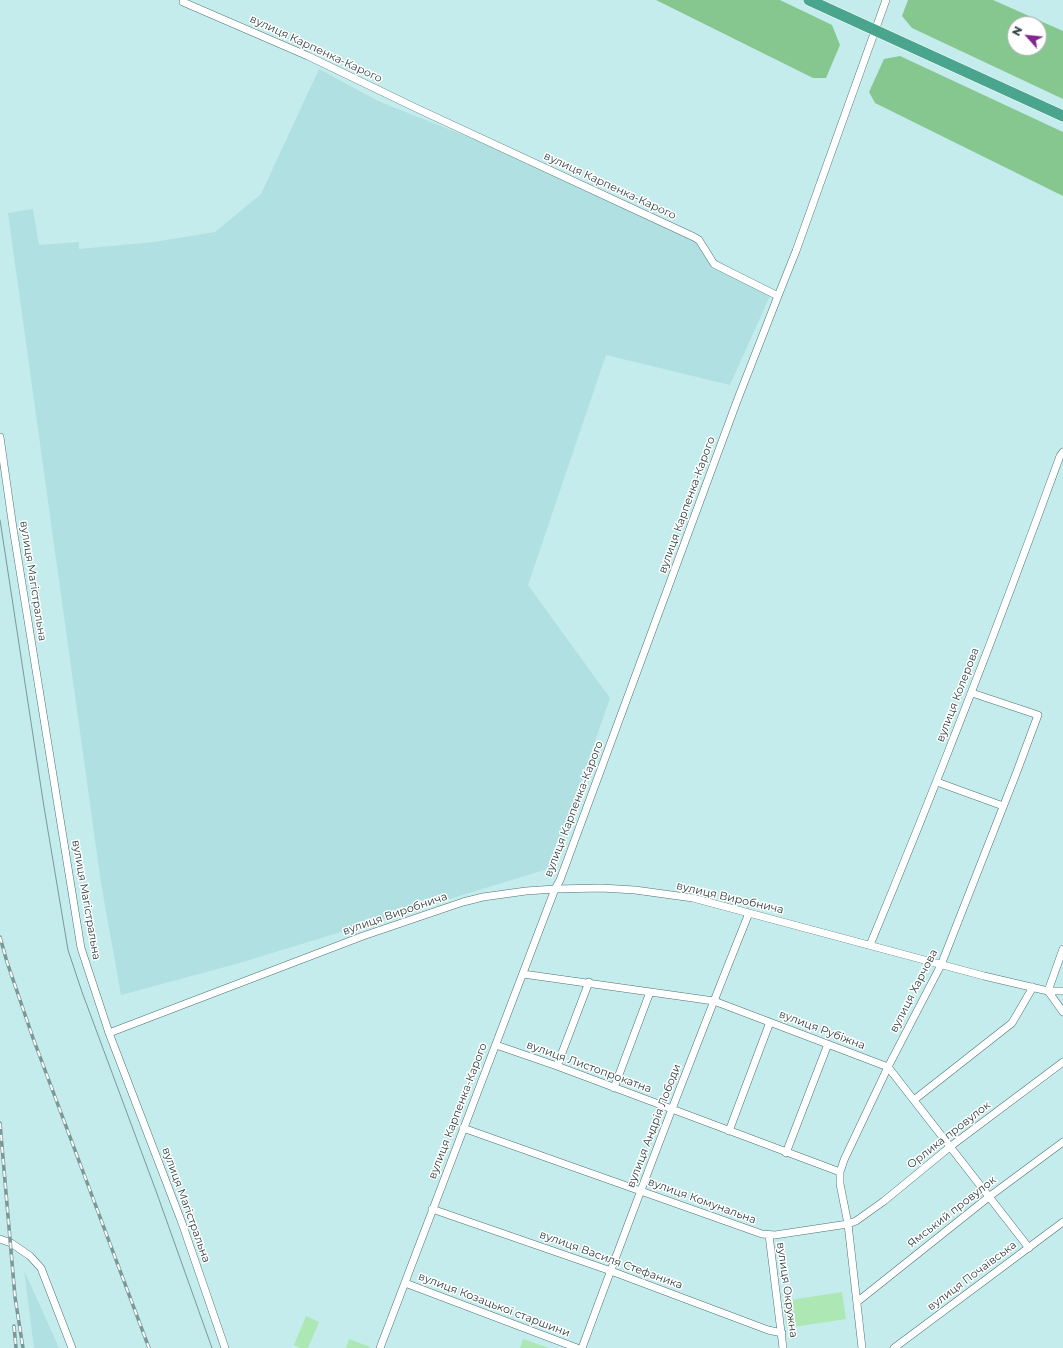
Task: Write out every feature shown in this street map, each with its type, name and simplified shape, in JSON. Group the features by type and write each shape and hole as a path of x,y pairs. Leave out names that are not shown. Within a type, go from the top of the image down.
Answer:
{"highway":[{"path":"809,0 1063,116"}],"street":[{"path":"778,296 796,251 886,0"},
{"name":"вулиця Карпенка-Карого","path":"183,2 308,56 418,109 694,237 698,240 714,264 778,296 737,401 565,866 522,974 380,1348"},
{"name":"вулиця Магістральна","path":"0,437 81,948 109,1033 182,1223 225,1348"},
{"name":"вулиця Колерова","path":"870,945 972,693 1060,456 1063,452"},
{"name":"вулиця Харчова","path":"862,1348 848,1224 840,1184 840,1172 844,1160 888,1067 941,965 1038,715 972,693"},
{"path":"937,782 1003,806"},
{"name":"вулиця Виробнича","path":"109,1033 356,939 456,904 483,897 526,891 555,889 601,888 635,890 693,898 984,976 1032,987 1063,991"},
{"name":"вулиця Андрія Лободи","path":"582,1348 672,1110 749,913"},
{"path":"1063,949 1048,990 1063,1012"},
{"name":"вулиця Рубіжна","path":"522,974 589,982 714,1001 888,1067"},
{"path":"556,1066 589,982"},
{"path":"914,1100 1012,1023 1032,987"},
{"path":"614,1088 650,992"},
{"path":"729,1131 770,1022"},
{"path":"786,1153 828,1044"},
{"name":"вулиця Листопрокатна","path":"496,1045 840,1172"},
{"name":"Орлика провулок","path":"848,1224 861,1218 884,1201 951,1146 1063,1062"},
{"path":"888,1067 1029,1248"},
{"name":"вулиця Комунальна","path":"463,1128 762,1234 775,1235 848,1224"},
{"name":"Ямський провулок","path":"857,1302 990,1196 1063,1142"},
{"name":"вулиця Василя Стефаника","path":"432,1209 611,1271 768,1330 782,1333"},
{"name":"вулиця Почаївська","path":"894,1348 1063,1222"},
{"name":"вулиця Окружна","path":"768,1235 783,1348"},
{"path":"0,1239 30,1256 41,1268 72,1348"},
{"name":"вулиця Козацької старшини","path":"405,1283 577,1348"}],"shaded area":[{"path":"319,69 378,101 561,174 689,233 705,253 747,277 773,289 730,385 606,355 528,585 610,698 551,868 236,964 121,995 101,883 8,213 33,209 39,245 79,242 79,249 154,242 215,232 261,194"},
{"path":"24,1270 47,1321 59,1348 34,1348"}],"green space":[{"path":"656,0 780,0 832,25 840,45 826,78 813,78"},
{"path":"908,0 993,0 1029,16 1007,16 1007,56 1047,56 1047,24 1063,31 1063,99 912,28 902,16"},
{"path":"900,56 1063,132 1063,196 875,103 869,92 884,59"},
{"path":"842,1292 846,1319 787,1328 783,1301"},
{"path":"306,1316 319,1322 308,1348 300,1348 294,1345"},
{"path":"349,1339 370,1347 370,1348 346,1348"},
{"path":"523,1339 549,1348 520,1348"}],"tram line":[{"path":"0,520 44,807 68,950 212,1348"}],"railway":[{"path":"0,937 33,1038 149,1348"},
{"path":"0,1123 15,1297 23,1348"},
{"path":"14,1326 16,1348"}]}
